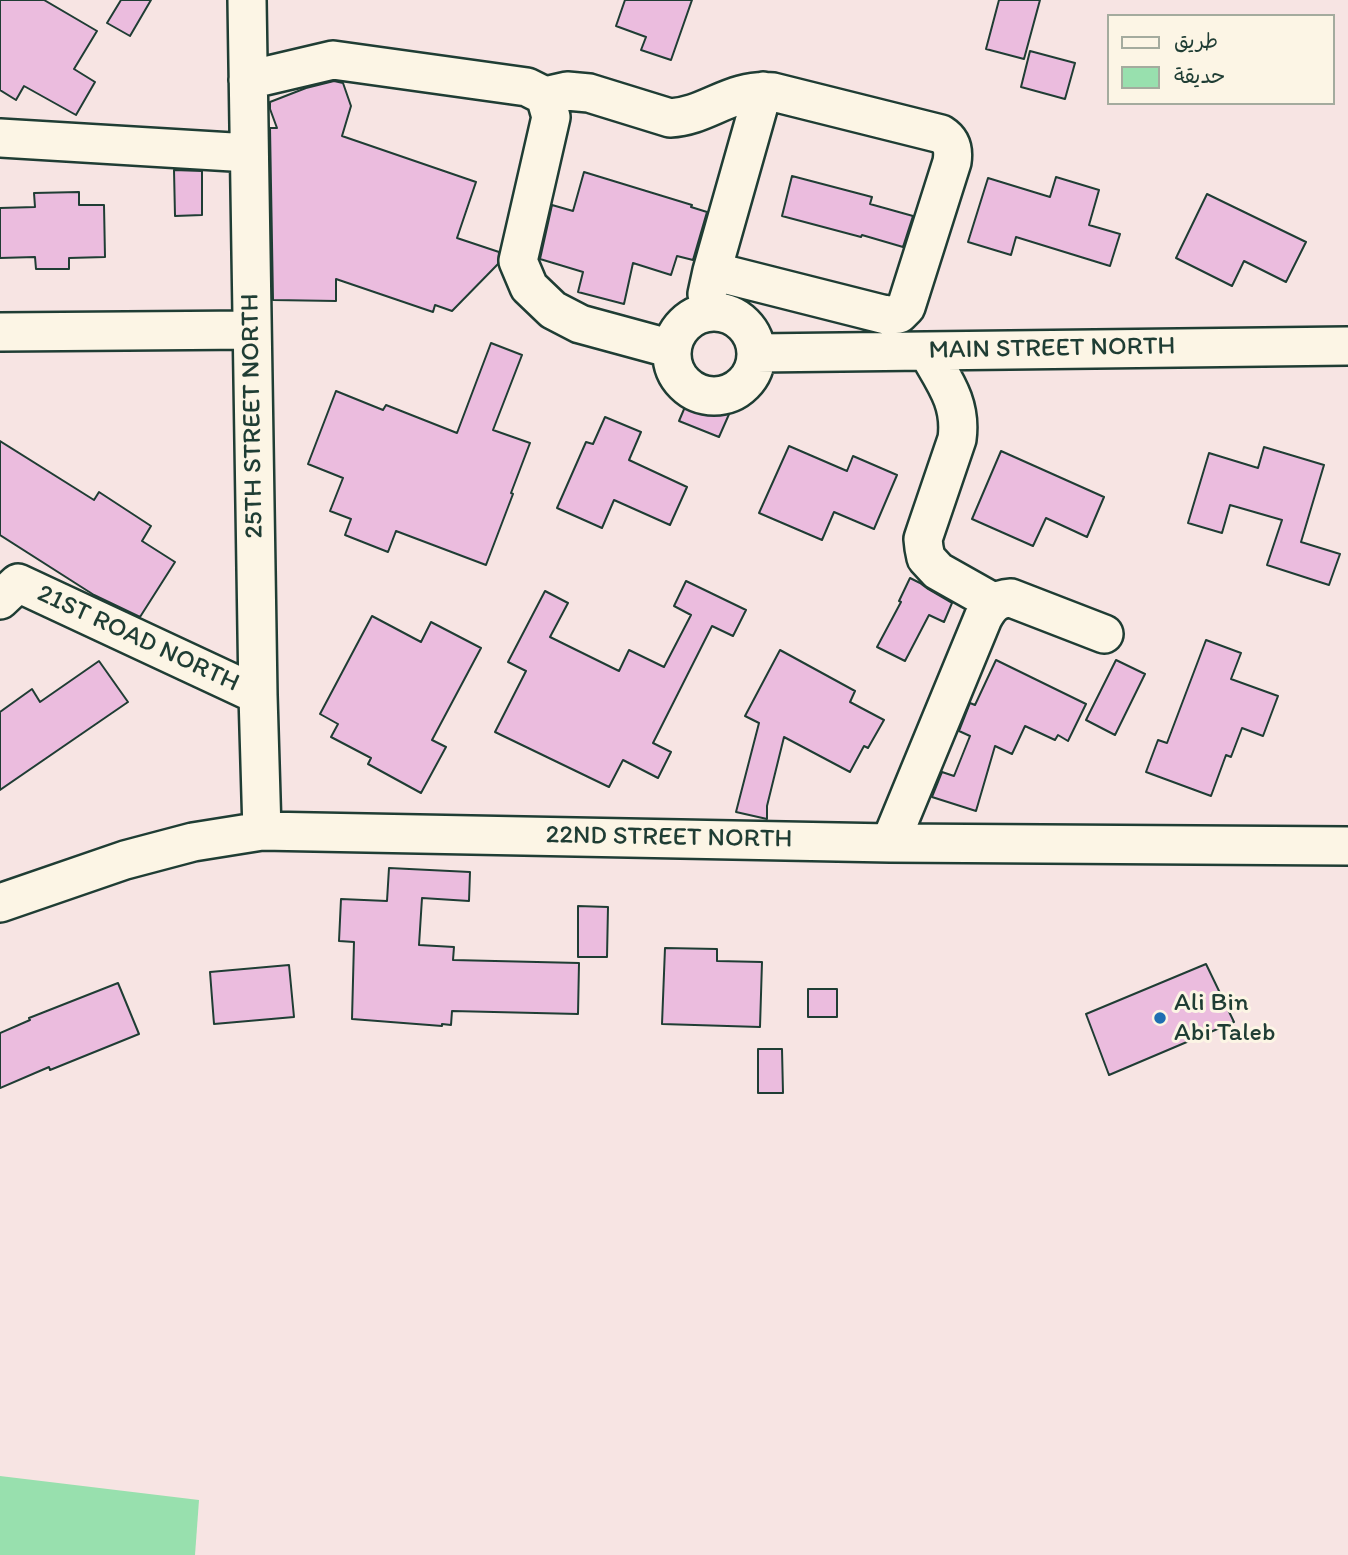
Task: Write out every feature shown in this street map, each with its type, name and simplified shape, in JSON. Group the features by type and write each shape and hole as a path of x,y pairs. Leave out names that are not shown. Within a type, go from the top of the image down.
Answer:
{"street":[{"name":"25TH STREET NORTH","path":"247,0 262,831"},
{"path":"248,80 332,60 527,87 545,96 567,91 589,93 670,118 693,114 741,94 763,91 941,134 951,144 953,162 906,307 899,314 886,315 712,271"},
{"path":"709,312 707,290 763,91"},
{"path":"545,96 551,117 518,261 529,287 553,310 580,324 672,349"},
{"path":"0,138 249,153"},
{"path":"709,312 721,312 742,323 750,331 757,353 750,378 730,394 718,397 694,392 676,373 673,362 672,349 681,328 689,320 709,312"},
{"path":"0,332 252,330"},
{"name":"MAIN STREET NORTH","path":"757,353 1348,346"},
{"path":"927,351 955,404 959,427 923,539 926,558 938,571 993,602"},
{"name":"21ST ROAD NORTH","path":"6,585 258,695"},
{"path":"890,842 983,618 993,602 1011,598 1104,635"},
{"name":"22ND STREET NORTH","path":"0,903 125,860 193,842 262,831 890,842 1348,846"}],"green space":[{"path":"0,1476 199,1500 195,1555 0,1555"}],"building":[{"path":"0,0 44,0 97,31 74,69 95,82 76,115 24,86 16,100 0,90"},
{"path":"121,0 151,0 130,36 107,23"},
{"path":"625,0 692,0 671,60 641,50 646,37 616,26"},
{"path":"999,0 1040,0 1024,59 986,49"},
{"path":"1030,51 1075,63 1065,99 1021,87"},
{"path":"334,81 343,83 351,106 342,136 476,182 457,238 499,252 498,264 452,311 435,305 433,312 336,279 336,301 273,300 270,128 277,128 270,102"},
{"path":"174,170 202,171 202,215 175,216"},
{"path":"584,172 707,212 693,260 677,256 671,275 633,263 624,304 578,292 583,272 540,259 552,205 573,211"},
{"path":"792,176 872,197 870,204 913,216 903,247 782,216"},
{"path":"1056,177 1099,190 1089,225 1120,234 1110,266 1016,237 1011,255 968,242 988,178 1050,197"},
{"path":"79,192 79,205 104,205 105,257 69,258 69,269 36,269 35,257 0,258 0,208 35,207 34,193"},
{"path":"1207,194 1306,242 1286,282 1244,261 1232,286 1176,258"},
{"path":"491,343 522,355 493,430 530,443 486,565 396,531 388,552 345,535 351,519 330,511 343,478 308,464 336,391 383,410 386,405 457,433"},
{"path":"690,395 730,412 719,437 679,421"},
{"path":"605,417 641,432 629,460 687,487 670,525 614,500 602,528 557,508 586,442 593,444"},
{"path":"0,441 94,500 99,492 151,526 142,541 175,562 140,617 94,595 0,535"},
{"path":"789,446 847,471 853,456 897,475 874,529 834,512 822,540 759,513"},
{"path":"1264,447 1324,465 1301,542 1340,554 1329,585 1267,565 1282,520 1230,505 1222,533 1188,523 1209,453 1258,468"},
{"path":"1001,451 1104,497 1087,537 1046,518 1033,546 972,519"},
{"path":"910,578 952,603 944,622 929,615 905,661 877,647 901,602 899,601"},
{"path":"686,581 746,610 733,636 712,626 653,743 671,752 658,778 623,760 609,787 495,732 526,671 508,662 545,591 568,603 550,637 619,671 629,650 664,667 691,615 674,606"},
{"path":"372,616 421,642 431,622 481,648 432,740 446,747 421,793 368,764 371,758 331,737 338,724 320,714"},
{"path":"1206,640 1241,653 1231,679 1278,696 1263,736 1242,728 1231,757 1226,755 1211,796 1146,772 1158,740 1167,743"},
{"path":"780,650 855,691 850,702 884,720 868,748 864,746 850,772 784,737 767,806 767,819 736,812 759,723 745,716"},
{"path":"996,660 1086,704 1068,741 1058,735 1055,740 1025,726 1012,754 995,746 976,811 932,797 942,772 954,776 970,736 959,731 970,703 975,705"},
{"path":"1116,660 1145,674 1115,735 1086,720"},
{"path":"99,661 128,702 0,790 0,712 32,689 40,702"},
{"path":"389,868 470,872 469,901 422,898 419,945 454,947 453,960 579,963 578,1014 452,1011 451,1025 442,1026 352,1019 354,942 339,941 341,899 387,901"},
{"path":"578,906 608,907 607,957 578,957"},
{"path":"665,948 717,949 717,961 762,962 760,1027 662,1024"},
{"name":"Ali Bin Abi Taleb","path":"1206,964 1234,1022 1109,1075 1086,1014"},
{"path":"289,965 294,1017 214,1024 210,972"},
{"path":"118,983 139,1034 0,1088 0,1033 30,1020 29,1018"},
{"path":"808,989 837,989 837,1017 808,1017"},
{"path":"758,1049 782,1049 783,1093 758,1093"}],"place":[{"name":"Ali Bin Abi Taleb","path":"1160,1018"}]}
